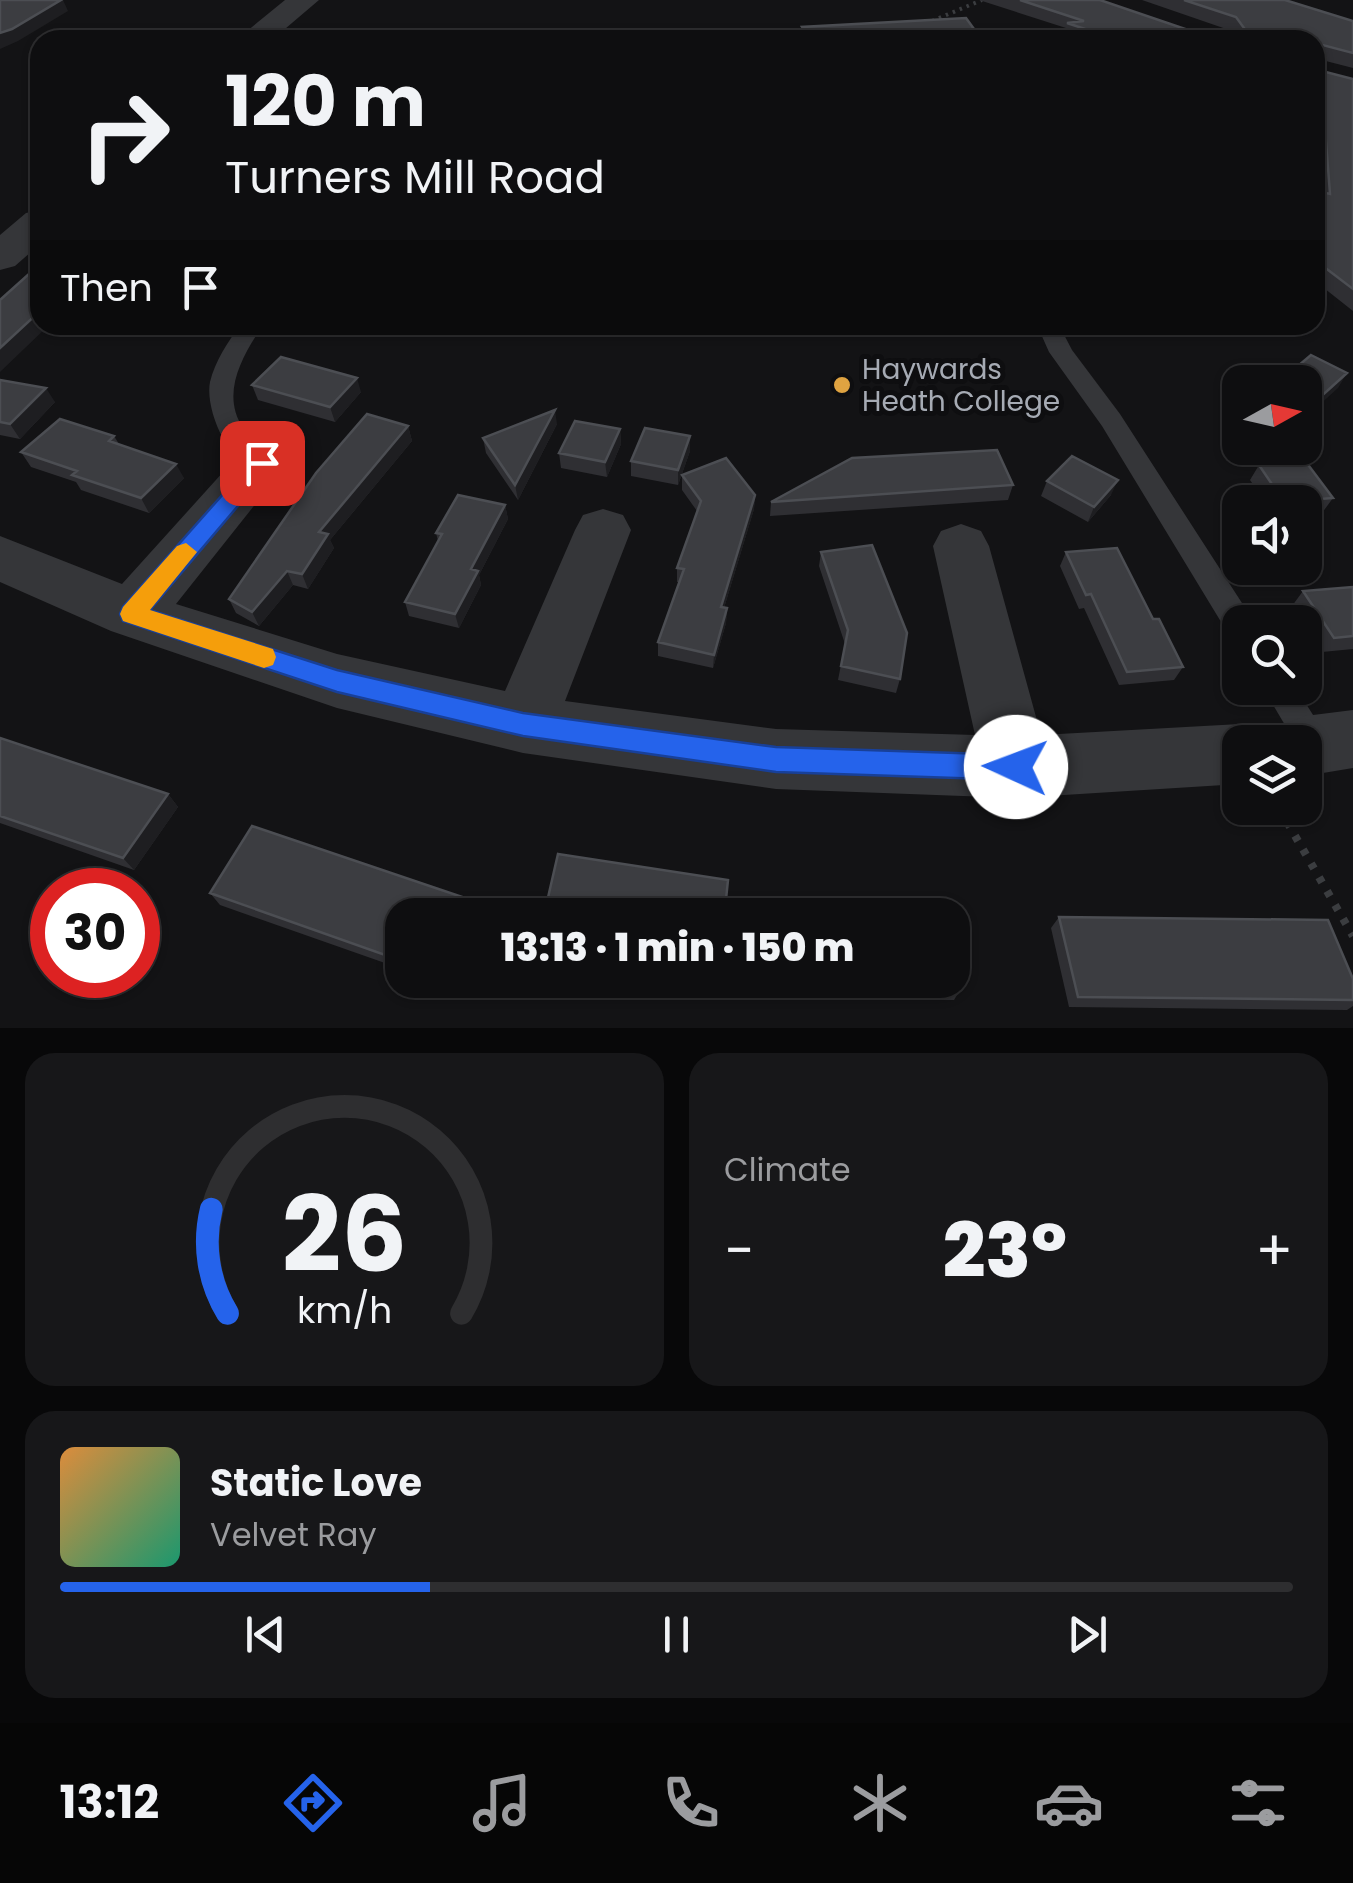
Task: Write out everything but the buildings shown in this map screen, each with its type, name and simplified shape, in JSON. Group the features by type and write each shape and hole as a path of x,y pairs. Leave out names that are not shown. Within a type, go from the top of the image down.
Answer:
{"street":[{"path":"265,30 304,0"},
{"path":"0,257 30,231"},
{"path":"132,614 262,463"},
{"path":"523,724 604,530"},
{"path":"961,546 1016,767"},
{"path":"0,558 132,614 337,681 523,724 776,759 1016,767 1222,755"}],"lane":[{"path":"245,335 222,370 219,399 237,444 262,463"},
{"path":"1053,335 1227,605"},
{"path":"1292,705 1324,744"}],"path":[{"path":"918,28 982,0"},
{"path":"1289,825 1353,936"}],"slow traffic":[{"path":"186,552 132,614 264,657"}],"place":[{"name":"Haywards Heath College","path":"842,385"}],"route":[{"path":"262,463 132,614 337,681 523,724 776,759 1016,767"}]}
